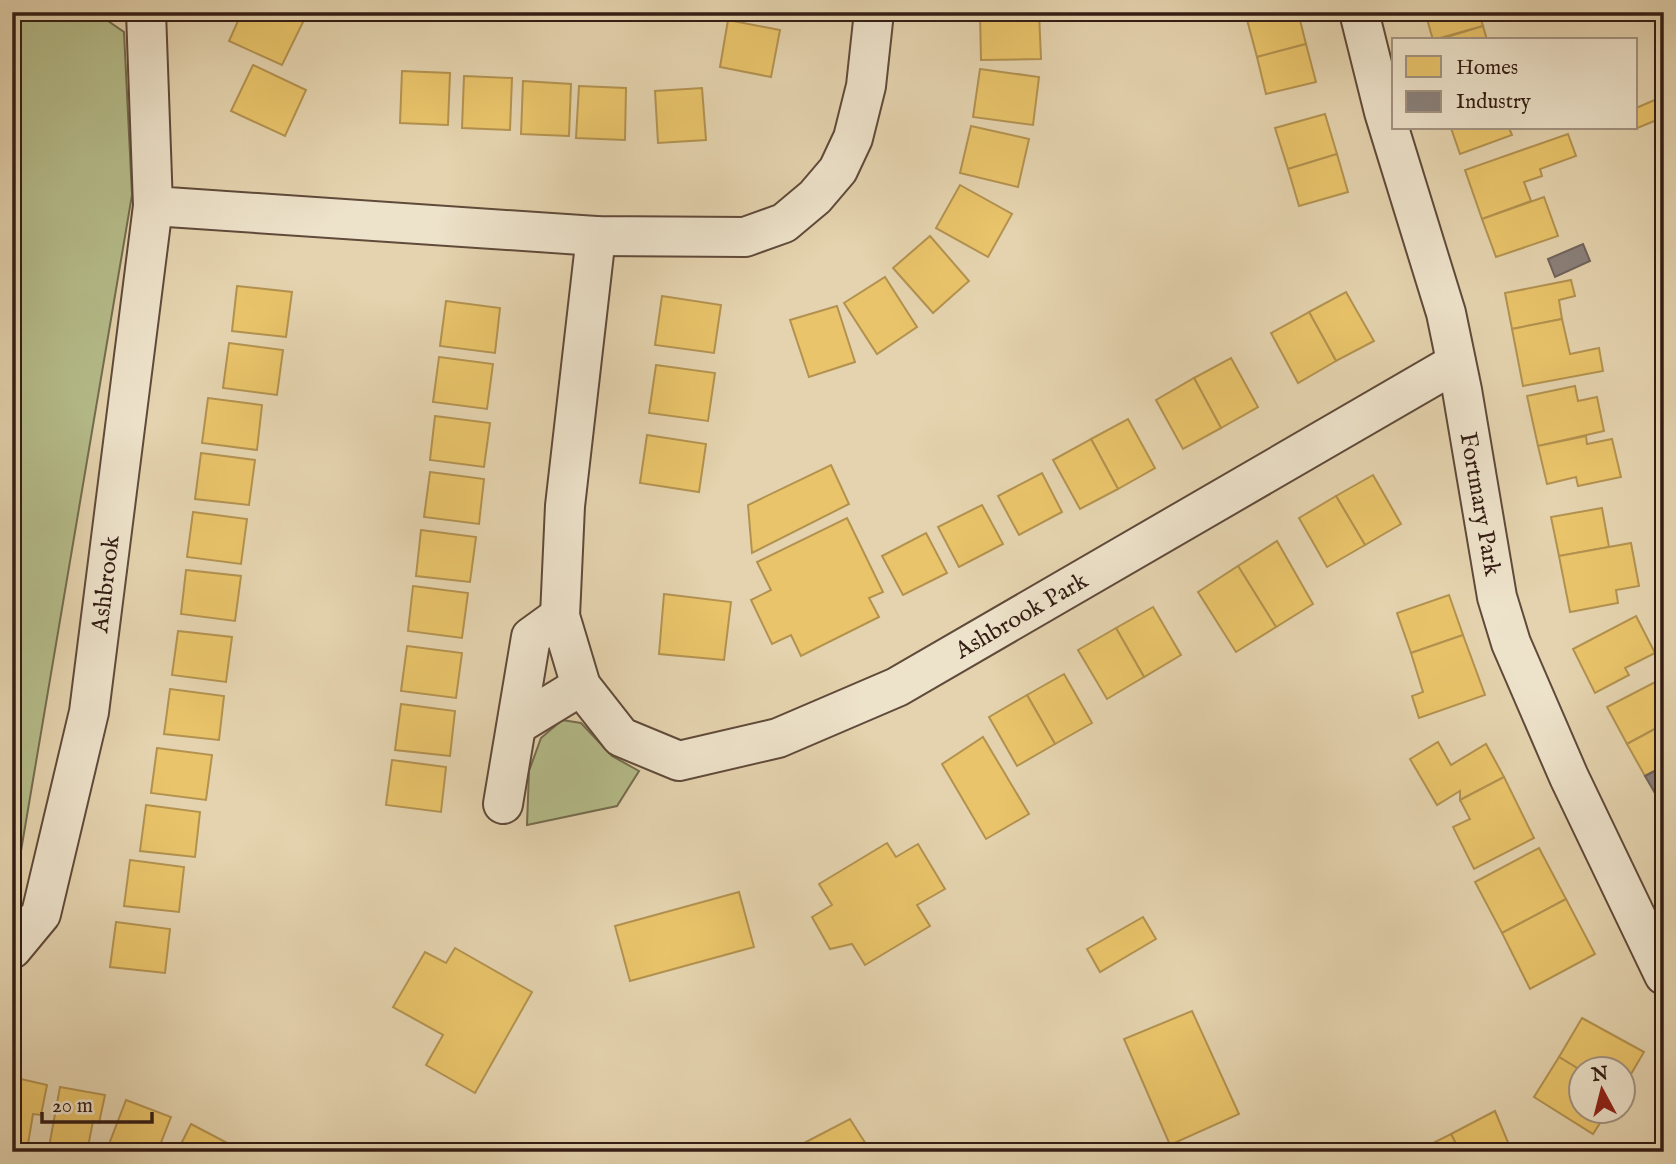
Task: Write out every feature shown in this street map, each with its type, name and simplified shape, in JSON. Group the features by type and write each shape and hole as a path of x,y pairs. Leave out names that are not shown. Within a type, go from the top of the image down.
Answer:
{"street":[{"name":"Ashbrook","path":"12,949 41,914 89,712 153,206 146,12"},
{"path":"153,206 596,236 745,237 784,223 815,197 838,170 853,138 866,86 874,12"},
{"name":"Fortmary Park","path":"1359,12 1384,112 1446,313 1462,390 1497,597 1511,643 1573,787 1664,975"},
{"name":"Ashbrook Park","path":"596,236 565,506 561,616 582,686 621,737 679,761 778,738 897,687 1456,363"},
{"path":"503,804 531,637 561,616"},
{"path":"517,725 582,686"}],"green space":[{"path":"12,12 95,12 124,32 132,195 12,904"},
{"path":"562,720 581,723 612,756 639,771 617,806 527,825 529,771 541,738"}],"building: Homes":[{"path":"242,12 287,12 304,20 282,65 229,41"},
{"path":"980,12 1039,12 1041,59 981,60"},
{"path":"1261,12 1298,12 1306,44 1257,57 1246,16"},
{"path":"1425,12 1481,12 1479,13 1483,26 1432,38"},
{"path":"728,20 780,30 771,77 720,67"},
{"path":"1483,26 1486,38 1444,38"},
{"path":"1306,44 1316,82 1266,94 1257,57"},
{"path":"253,65 306,90 285,136 231,111"},
{"path":"980,69 1039,77 1033,125 973,117"},
{"path":"402,71 450,73 448,125 400,123"},
{"path":"464,76 512,78 510,130 462,128"},
{"path":"523,81 571,84 569,136 521,134"},
{"path":"579,86 626,88 625,140 576,138"},
{"path":"702,88 706,140 658,143 655,91"},
{"path":"1664,96 1664,117 1638,128 1638,107"},
{"path":"1325,114 1337,154 1288,169 1275,128"},
{"path":"971,126 1029,139 1018,187 960,173"},
{"path":"1452,130 1510,130 1512,135 1460,154"},
{"path":"1568,134 1576,156 1540,169 1542,176 1524,182 1531,201 1482,219 1465,170"},
{"path":"1337,154 1348,192 1299,206 1288,169"},
{"path":"960,185 1012,214 988,257 936,228"},
{"path":"1544,197 1558,236 1496,257 1482,219"},
{"path":"930,236 969,281 933,313 893,268"},
{"path":"885,277 917,327 877,354 844,303"},
{"path":"1571,280 1575,296 1559,300 1562,319 1512,329 1505,293"},
{"path":"237,286 292,292 286,337 232,331"},
{"path":"1346,292 1374,341 1336,361 1309,312"},
{"path":"662,296 721,305 714,353 655,345"},
{"path":"446,301 500,308 495,353 440,346"},
{"path":"837,306 855,362 809,377 790,320"},
{"path":"1309,312 1336,361 1298,383 1271,333"},
{"path":"1562,319 1570,354 1599,348 1603,371 1523,386 1512,329"},
{"path":"229,343 283,350 277,395 223,388"},
{"path":"439,357 493,364 487,409 433,402"},
{"path":"1231,358 1258,407 1221,428 1194,378"},
{"path":"656,365 715,373 708,421 649,413"},
{"path":"1194,378 1221,428 1183,449 1156,400"},
{"path":"1575,386 1578,401 1597,397 1604,431 1538,446 1527,396"},
{"path":"208,398 262,405 257,450 202,443"},
{"path":"435,416 490,423 484,467 430,460"},
{"path":"1128,419 1155,468 1118,489 1091,439"},
{"path":"647,435 706,444 699,492 640,483"},
{"path":"1586,436 1587,444 1612,439 1621,477 1578,486 1576,477 1547,484 1538,446"},
{"path":"1091,439 1118,489 1080,509 1053,460"},
{"path":"201,453 255,460 249,505 195,499"},
{"path":"831,465 849,504 752,553 748,505"},
{"path":"430,472 484,479 479,524 424,517"},
{"path":"1042,473 1062,512 1019,535 998,496"},
{"path":"1373,475 1401,524 1365,545 1336,496"},
{"path":"1336,496 1365,545 1327,567 1299,518"},
{"path":"982,505 1003,544 959,567 938,527"},
{"path":"1602,508 1609,547 1559,556 1551,517"},
{"path":"193,512 247,519 241,564 187,557"},
{"path":"847,518 883,592 869,598 879,617 801,656 791,635 772,644 751,600 771,590 757,562"},
{"path":"421,530 476,537 470,582 416,576"},
{"path":"926,533 947,573 903,595 882,556"},
{"path":"1277,541 1313,604 1276,627 1238,566"},
{"path":"1631,543 1639,586 1616,590 1618,603 1570,612 1559,556"},
{"path":"1238,566 1276,627 1236,652 1198,592"},
{"path":"186,570 241,576 235,621 181,614"},
{"path":"413,586 468,593 462,638 408,631"},
{"path":"664,594 731,602 724,660 659,654"},
{"path":"1449,595 1463,635 1411,653 1397,613"},
{"path":"1153,607 1181,655 1144,677 1116,628"},
{"path":"1636,616 1655,653 1625,668 1629,675 1595,693 1573,649"},
{"path":"1116,628 1144,677 1107,699 1078,650"},
{"path":"178,631 232,637 226,682 172,675"},
{"path":"1463,635 1485,695 1419,718 1412,696 1423,692 1411,653"},
{"path":"407,646 462,653 456,698 401,691"},
{"path":"1064,674 1092,723 1055,744 1027,695"},
{"path":"1659,680 1664,689 1664,704 1657,708 1664,724 1627,744 1607,707"},
{"path":"170,689 224,696 219,740 164,734"},
{"path":"1027,695 1055,744 1017,766 989,717"},
{"path":"401,704 455,711 450,756 395,750"},
{"path":"1664,724 1664,766 1645,776 1627,744"},
{"path":"983,737 1029,814 986,839 942,764"},
{"path":"1438,742 1451,765 1486,744 1504,777 1460,800 1460,791 1437,805 1410,759"},
{"path":"157,748 212,755 206,800 151,793"},
{"path":"392,760 446,767 441,812 386,805"},
{"path":"1504,777 1534,838 1474,869 1453,827 1470,819 1460,800"},
{"path":"146,805 200,812 195,857 140,851"},
{"path":"887,843 896,857 918,844 945,889 917,905 930,926 865,965 852,944 830,949 812,917 832,905 819,884"},
{"path":"1539,848 1566,899 1502,933 1475,882"},
{"path":"130,860 184,867 179,912 124,906"},
{"path":"739,892 754,947 630,981 615,926"},
{"path":"1566,899 1595,954 1530,989 1502,933"},
{"path":"1143,917 1156,939 1100,972 1087,949"},
{"path":"116,922 170,929 165,973 110,967"},
{"path":"455,948 532,992 475,1093 426,1065 443,1035 393,1007 425,952 446,963"},
{"path":"1192,1011 1239,1114 1170,1145 1124,1039"},
{"path":"1582,1018 1644,1052 1638,1062 1638,1056 1568,1056 1568,1062 1559,1057"},
{"path":"1559,1057 1568,1062 1568,1118 1534,1097"},
{"path":"12,1077 47,1085 41,1115 33,1114 28,1144 12,1141"},
{"path":"60,1087 105,1095 99,1123 93,1121 87,1152 49,1147"},
{"path":"126,1100 171,1117 160,1145 156,1144 153,1152 106,1152"},
{"path":"1495,1111 1512,1152 1460,1152 1451,1134"},
{"path":"850,1119 871,1152 808,1152 804,1143"},
{"path":"191,1124 233,1146 230,1152 177,1152"},
{"path":"1580,1126 1598,1126 1593,1134"},
{"path":"1451,1134 1460,1152 1415,1152"}],"building: Industry":[{"path":"1583,244 1590,261 1555,277 1548,259"},
{"path":"1664,766 1664,791 1656,795 1645,776"}]}
